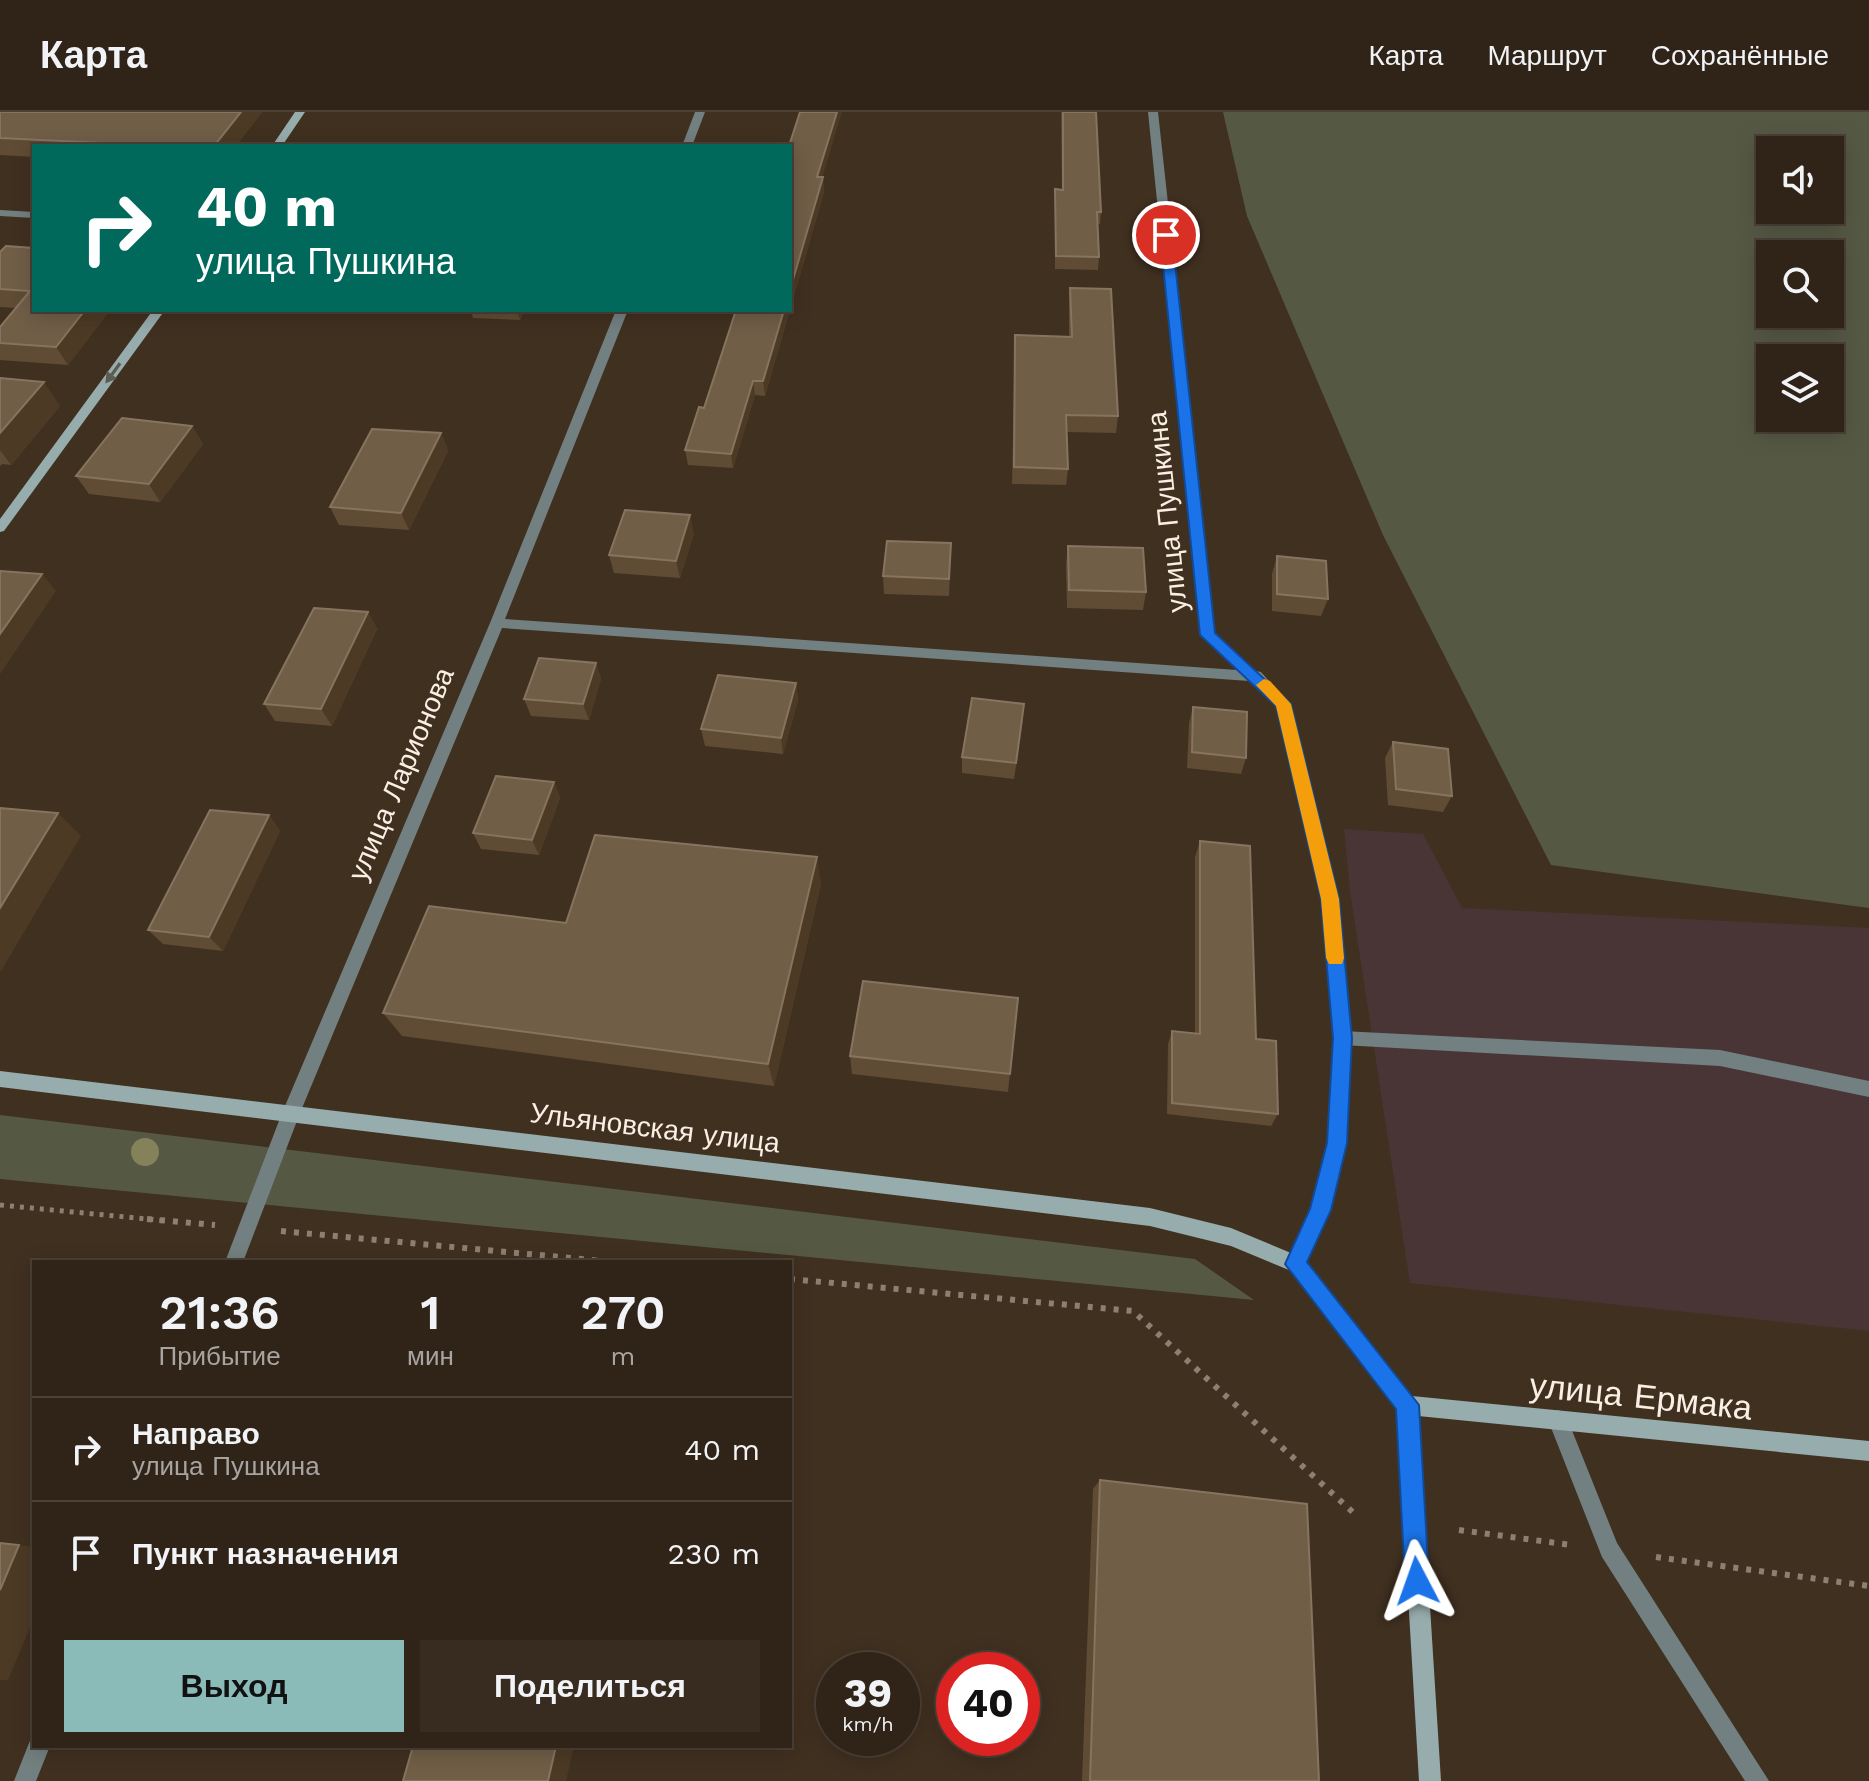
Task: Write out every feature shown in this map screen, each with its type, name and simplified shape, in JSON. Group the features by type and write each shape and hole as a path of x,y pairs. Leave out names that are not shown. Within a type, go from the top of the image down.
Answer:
{"street":[{"path":"278,144 300,112"},
{"path":"688,144 700,112"},
{"name":"улица Пушкина","path":"1153,112 1208,635 1283,704 1330,899 1342,1038 1337,1143 1320,1210 1296,1264"},
{"path":"0,213 32,215"},
{"path":"0,528 158,312"},
{"name":"улица Ларионова","path":"235,1260 291,1113 497,623 621,312"},
{"path":"497,623 1256,676"},
{"path":"1342,1038 1720,1058 1869,1089"},
{"name":"Ульяновская улица","path":"0,1079 1150,1217 1231,1237 1296,1264"},
{"path":"1296,1264 1407,1405 1430,1781"},
{"name":"улица Ермака","path":"1407,1405 1869,1451"},
{"path":"1558,1420 1609,1550 1758,1781"},
{"path":"25,1781 38,1748"}],"path":[{"path":"0,1205 592,1260"},
{"path":"792,1279 1133,1311 1357,1516"},
{"path":"1459,1530 1869,1586"}],"shaded area":[{"path":"1344,829 1423,834 1462,908 1869,928 1869,1331 1410,1283 1350,891"}],"green space":[{"path":"1223,112 1869,112 1869,908 1551,865 1383,535 1247,216"},
{"path":"0,1115 1195,1259 1254,1300 0,1179"}],"building":[{"path":"0,112 241,112 216,144 124,144 0,138"},
{"path":"800,112 837,112 817,177 823,177 792,283 792,144"},
{"path":"1063,112 1096,112 1101,212 1097,212 1099,257 1056,256 1055,189 1063,190"},
{"path":"6,246 32,248 32,312 83,312 56,347 0,343 0,327 30,291 0,289 0,252"},
{"path":"1070,288 1111,289 1118,416 1066,415 1068,469 1014,467 1015,335 1072,337"},
{"path":"735,312 783,312 763,381 753,381 731,454 685,450 699,407 704,408"},
{"path":"0,378 44,382 0,433"},
{"path":"122,418 192,426 149,484 76,476"},
{"path":"372,429 441,433 401,513 330,507"},
{"path":"625,510 690,515 676,561 609,555"},
{"path":"887,541 951,543 949,579 883,576"},
{"path":"1068,546 1143,548 1146,592 1069,590"},
{"path":"1277,556 1326,561 1328,599 1277,594"},
{"path":"0,571 42,574 0,634"},
{"path":"314,608 368,612 321,709 264,704"},
{"path":"539,658 596,663 583,704 524,699"},
{"path":"718,675 796,683 781,738 701,729"},
{"path":"972,698 1024,704 1016,763 962,757"},
{"path":"1193,707 1247,712 1246,758 1192,752"},
{"path":"1393,742 1448,749 1452,796 1396,789"},
{"path":"496,776 554,782 532,840 473,833"},
{"path":"0,808 58,813 0,908"},
{"path":"210,810 269,815 209,937 148,930"},
{"path":"595,835 817,857 768,1064 383,1013 429,906 566,923"},
{"path":"1200,841 1250,846 1256,1039 1276,1041 1278,1114 1172,1103 1172,1031 1200,1034"},
{"path":"863,981 1018,998 1010,1074 850,1056"},
{"path":"1100,1480 1307,1504 1319,1781 1090,1781"},
{"path":"0,1543 19,1545 0,1590"},
{"path":"412,1748 556,1748 548,1781 403,1781"}],"slow traffic":[{"path":"1264,685 1283,704 1330,899 1335,958"}],"route":[{"path":"1166,235 1208,635 1283,704 1330,899 1342,1038 1337,1143 1320,1210 1296,1264 1407,1405 1417,1581"}]}
